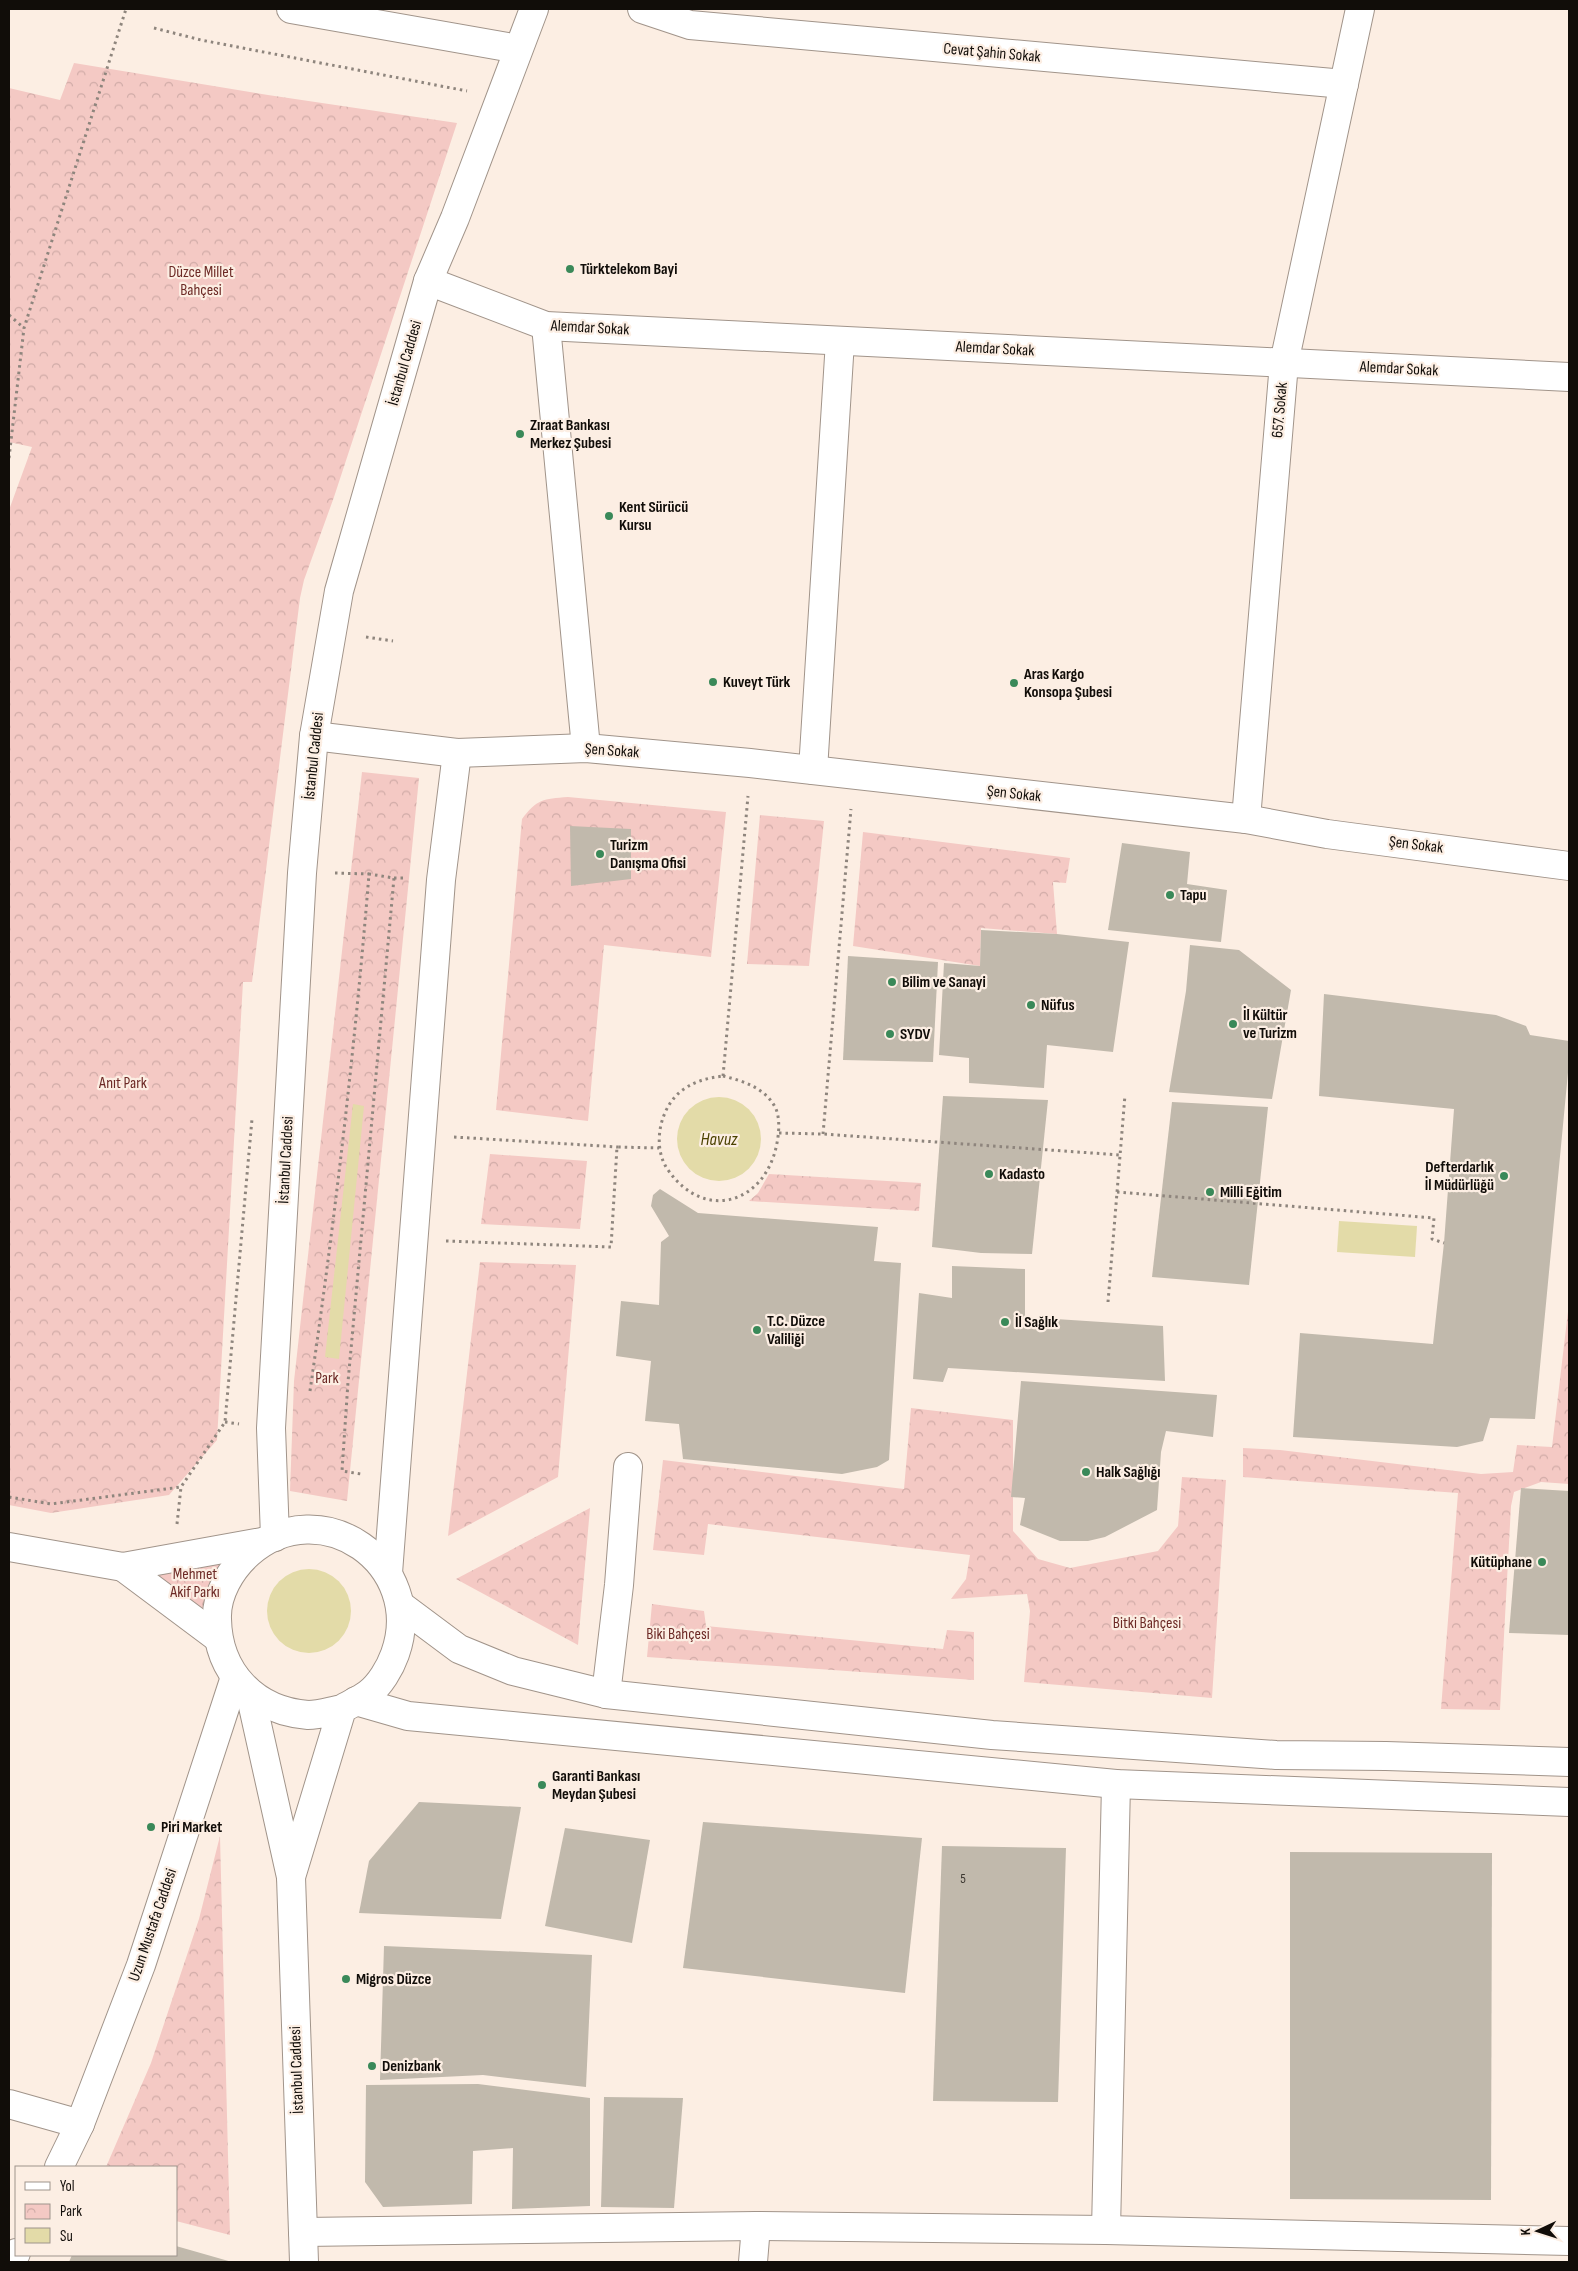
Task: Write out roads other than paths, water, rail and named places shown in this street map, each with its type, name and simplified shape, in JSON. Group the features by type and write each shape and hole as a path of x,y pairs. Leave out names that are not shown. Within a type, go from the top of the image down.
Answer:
{"main road":[{"path":"291,9 518,49"},
{"name":"İstanbul Caddesi","path":"268,1539 271,1428 302,883 314,736 339,591 428,281 455,218 534,9"},
{"name":"Cevat Şahin Sokak","path":"642,9 690,25 1344,84"},
{"name":"657. Sokak","path":"1246,819 1284,363 1360,9"},
{"name":"Alemdar Sokak","path":"428,281 546,326 1569,378"},
{"path":"546,326 586,748"},
{"path":"813,770 840,341"},
{"name":"Şen Sokak","path":"314,736 457,753 586,748 750,763 1246,819 1327,834 1569,866"},
{"path":"388,1573 441,880 457,753"},
{"path":"606,1694 619,1585 628,1467"},
{"path":"9,1547 123,1567 268,1539 289,1531 318,1529 345,1536 370,1551 388,1573 400,1605 401,1638 390,1668 369,1693 349,1705 310,1715 278,1709 242,1685"},
{"path":"268,1539 236,1564 220,1595 217,1616 218,1638 224,1659 242,1685 291,1877"},
{"path":"123,1567 218,1638"},
{"path":"400,1605 459,1648 513,1670 606,1694 992,1735 1276,1755 1386,1756 1569,1762"},
{"name":"Uzun Mustafa Caddesi","path":"59,2166 80,2124 242,1685"},
{"path":"349,1705 408,1716 1116,1784 1569,1802"},
{"path":"291,1877 349,1705"},
{"path":"1106,2230 1116,1784"},
{"name":"İstanbul Caddesi","path":"291,1877 304,2262"},
{"path":"9,2104 80,2124"},
{"path":"753,2262 756,2226"},
{"path":"303,2232 756,2226 1106,2230 1569,2241"}],"water":[{"name":"Havuz","path":"711,1097 727,1097 743,1104 754,1115 761,1131 758,1155 749,1169 743,1174 727,1181 711,1181 695,1174 684,1163 677,1147 677,1131 684,1115 695,1104"},
{"path":"353,1104 364,1106 339,1359 325,1357"},
{"path":"1339,1221 1417,1226 1415,1257 1337,1252"},
{"path":"309,1569 332,1576 344,1588 351,1611 344,1634 332,1646 309,1653 286,1646 274,1634 267,1611 274,1588 286,1576"}],"place":[{"name":"Türktelekom Bayi","path":"570,269"},
{"name":"Zıraat Bankası Merkez Şubesi","path":"520,434"},
{"name":"Kent Sürücü Kursu","path":"609,516"},
{"name":"Kuveyt Türk","path":"713,682"},
{"name":"Aras Kargo Konsopa Şubesi","path":"1014,683"},
{"name":"Turizm Danışma Ofisi","path":"600,854"},
{"name":"Tapu","path":"1170,895"},
{"name":"Bilim ve Sanayi","path":"892,982"},
{"name":"Nüfus","path":"1031,1005"},
{"name":"İl Kültür ve Turizm","path":"1233,1024"},
{"name":"SYDV","path":"890,1034"},
{"name":"Kadasto","path":"989,1174"},
{"name":"Defterdarlık İl Müdürlüğü","path":"1504,1176"},
{"name":"Milli Eğitim","path":"1210,1192"},
{"name":"İl Sağlık","path":"1005,1322"},
{"name":"T.C. Düzce Valiliği","path":"757,1330"},
{"name":"Halk Sağlığı","path":"1086,1472"},
{"name":"Kütüphane","path":"1542,1562"},
{"name":"Garanti Bankası Meydan Şubesi","path":"542,1785"},
{"name":"Piri Market","path":"151,1827"},
{"name":"Migros Düzce","path":"346,1979"},
{"name":"Denizbank","path":"372,2066"}],"park label":[{"name":"Düzce Millet Bahçesi","path":"201,281"},
{"name":"Anıt Park","path":"123,1083"},
{"name":"Park","path":"327,1378"},
{"name":"Mehmet Akif Parkı","path":"195,1583"},
{"name":"Bitki Bahçesi","path":"1147,1623"},
{"name":"Biki Bahçesi","path":"678,1634"}]}
